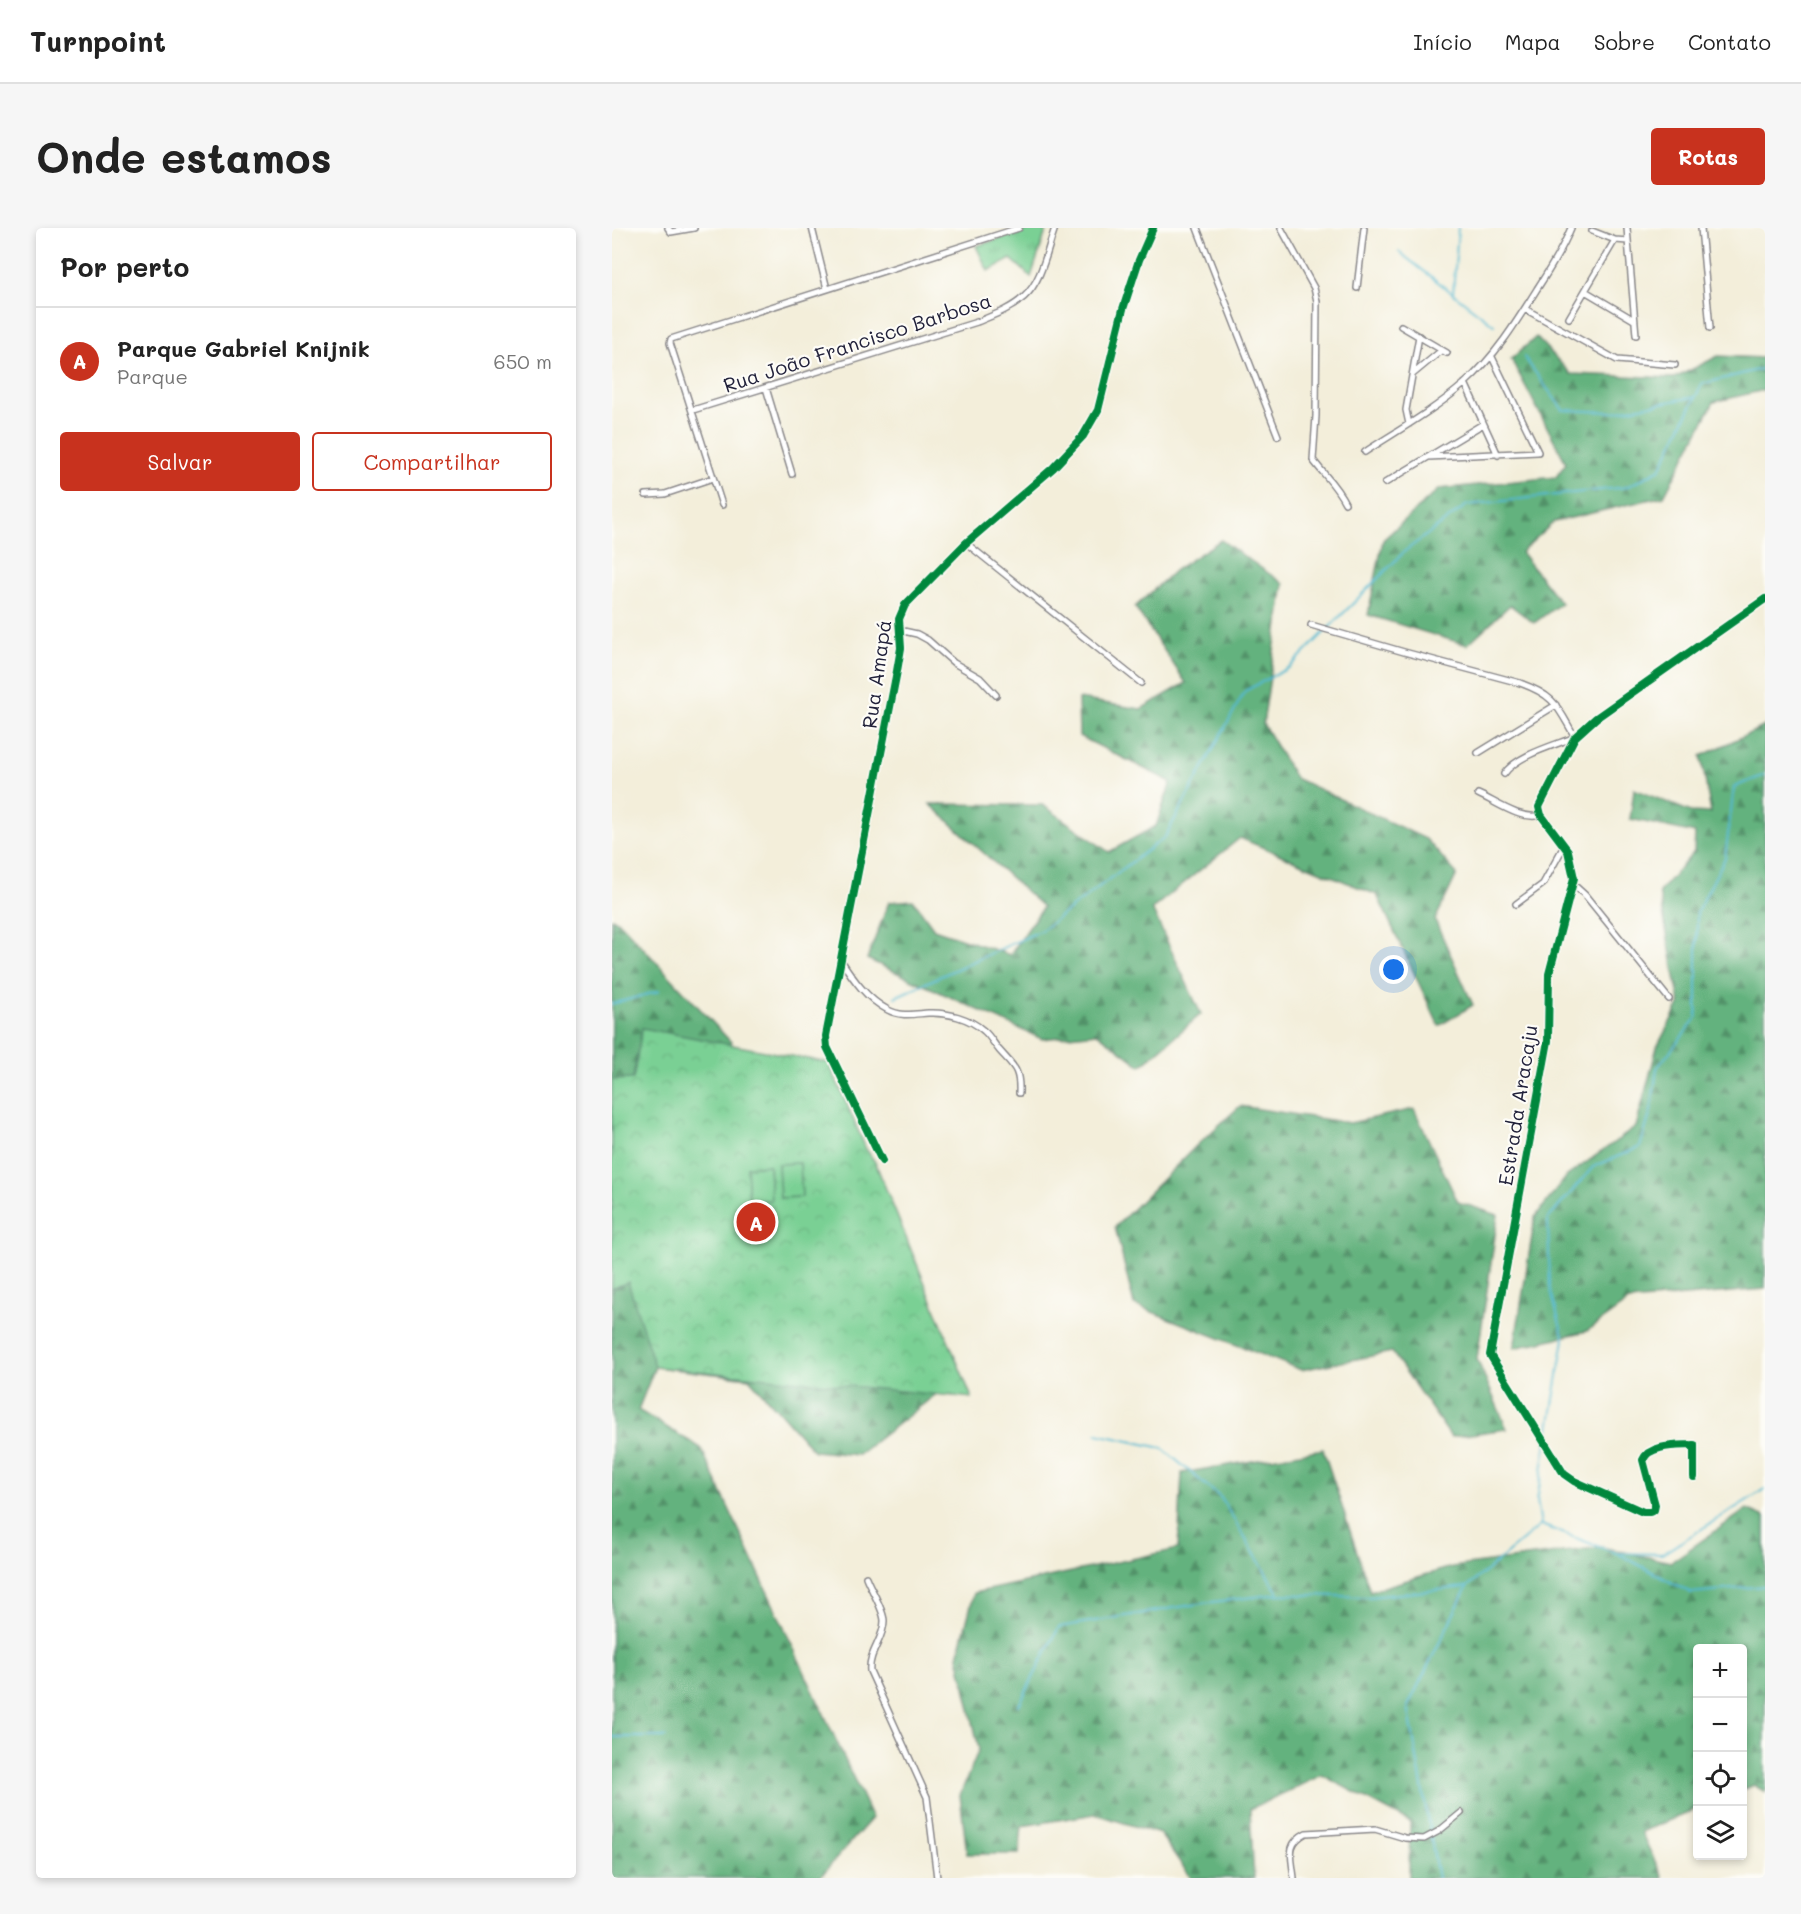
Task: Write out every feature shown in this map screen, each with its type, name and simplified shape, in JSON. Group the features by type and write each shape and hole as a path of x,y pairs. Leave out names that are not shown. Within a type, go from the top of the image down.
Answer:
{"street":[{"path":"669,230 694,228"},
{"path":"812,228 827,289"},
{"path":"722,505 670,344 671,339 1019,228"},
{"name":"Rua João Francisco Barbosa","path":"693,410 1001,312 1024,297 1033,286 1055,228"},
{"name":"Rua Amapá","path":"882,1161 827,1047 826,1036 897,671 901,648 899,619 905,605 966,543 1053,468 1083,436 1098,410 1123,309 1139,260 1153,228"},
{"path":"1197,228 1278,436"},
{"path":"1281,228 1314,288 1317,301 1316,416 1313,460 1339,491 1344,503"},
{"path":"1357,288 1364,228"},
{"path":"1365,452 1409,424 1465,383 1492,357 1563,247 1571,228"},
{"path":"1627,228 1636,335"},
{"path":"1701,228 1710,328"},
{"path":"1588,230 1615,240 1628,240"},
{"path":"1569,318 1615,240"},
{"path":"1585,291 1634,320"},
{"path":"1525,309 1617,360 1675,365"},
{"path":"1401,327 1445,352 1413,374"},
{"path":"1409,424 1406,410 1419,336"},
{"path":"1428,457 1538,452 1492,357"},
{"path":"1465,383 1498,455"},
{"path":"766,388 792,474"},
{"path":"1385,483 1483,424"},
{"path":"646,495 665,494 713,478"},
{"path":"966,543 1141,683"},
{"path":"1478,794 1521,814 1530,816 1541,814 1539,807 1575,738 1596,718 1765,599"},
{"path":"1311,625 1388,648 1520,682 1538,689 1550,697 1575,738"},
{"path":"899,630 917,634 928,640 954,663 980,678 996,695"},
{"path":"1478,753 1556,705"},
{"path":"1504,774 1519,760 1575,738"},
{"name":"Estrada Aracaju","path":"1541,814 1568,851 1574,878 1548,974 1548,1041 1490,1355 1564,1474 1574,1481 1644,1512 1650,1512 1654,1510 1655,1505 1643,1460 1645,1455 1652,1450 1694,1445 1694,1477"},
{"path":"1516,904 1543,884 1564,846"},
{"path":"1573,884 1585,895 1669,999"},
{"path":"841,960 852,978 887,1010 900,1015 945,1013 963,1019 984,1031 1014,1067 1019,1077 1019,1093"},
{"path":"866,1577 884,1619 869,1662 870,1671 927,1797 937,1878"},
{"path":"1294,1878 1292,1845 1297,1838 1306,1833 1375,1829 1405,1838 1424,1839 1461,1813"}],"green space":[{"path":"1034,228 1047,228 1031,277 1011,259 988,271 976,246"},
{"path":"1536,337 1571,374 1675,378 1718,356 1765,358 1765,390 1714,402 1664,496 1554,522 1521,552 1561,603 1534,623 1510,605 1467,645 1368,615 1383,540 1439,489 1556,477 1566,463 1511,359"},
{"path":"1221,540 1284,584 1263,724 1295,778 1426,839 1457,874 1435,920 1473,1005 1439,1026 1377,895 1240,838 1152,909 1201,1014 1141,1066 1097,1033 1042,1039 867,959 889,902 913,900 934,929 1010,955 1043,907 930,804 1043,805 1109,852 1156,826 1171,782 1079,736 1078,699 1141,709 1186,683 1135,607 1175,570"},
{"path":"1765,726 1765,1289 1629,1301 1587,1331 1514,1348 1535,1217 1567,1176 1636,1127 1657,1047 1680,1003 1659,892 1694,852 1695,833 1630,819 1634,789 1691,812 1711,813 1701,756"},
{"path":"612,918 619,922 731,1042 727,1112 935,1395 858,1455 814,1451 749,1378 655,1367 638,1410 701,1448 872,1818 819,1878 612,1878"},
{"path":"642,1028 829,1063 866,1149 875,1162 972,1398 655,1367 628,1282 612,1289 612,1080 633,1079"},
{"path":"1240,1106 1350,1123 1414,1109 1458,1202 1498,1215 1477,1359 1507,1429 1451,1437 1392,1352 1301,1370 1134,1305 1115,1227 1196,1146"},
{"path":"800,1163 802,1197 780,1198 778,1164"},
{"path":"769,1165 771,1200 749,1201 747,1167"},
{"path":"1323,1449 1370,1591 1452,1567 1601,1547 1671,1562 1747,1509 1765,1517 1765,1792 1754,1785 1747,1788 1747,1644 1693,1644 1693,1811 1641,1832 1663,1878 1409,1878 1410,1822 1322,1775 1250,1809 1254,1878 1191,1878 1160,1834 1095,1814 1022,1826 1019,1854 967,1854 960,1795 979,1749 958,1656 974,1593 1178,1549 1182,1473"}],"waterway":[{"path":"1453,294 1458,228"},
{"path":"1399,252 1494,325"},
{"path":"1524,357 1563,410 1613,412 1694,397"},
{"path":"895,997 1042,930 1165,837 1245,691 1290,667 1405,551 1467,505 1627,487 1660,469 1702,384 1765,368"},
{"path":"1438,1878 1408,1706 1467,1587 1541,1525 1537,1500 1564,1339 1550,1288 1548,1219 1593,1167 1640,1147 1651,1111 1657,1068 1697,1017 1697,912 1725,858 1734,787 1765,775"},
{"path":"612,1004 659,991"},
{"path":"1097,1434 1162,1448 1221,1498 1278,1593"},
{"path":"1541,1525 1616,1553 1662,1554 1765,1489"},
{"path":"1619,1554 1691,1593 1765,1586"},
{"path":"1019,1705 1059,1627 1204,1603 1278,1594 1369,1597 1466,1587"},
{"path":"612,1737 666,1737"}],"cycle path":[{"path":"882,1161 827,1047 826,1036 897,671 901,648 899,619 905,605 966,543 1053,468 1083,436 1098,410 1123,309 1139,260 1153,228"},
{"path":"1694,1477 1694,1445 1665,1447 1651,1451 1643,1460 1655,1505 1654,1510 1650,1512 1643,1512 1574,1481 1564,1474 1490,1355 1548,1041 1549,974 1574,878 1568,851 1541,815 1539,807 1575,737 1596,718 1765,599"}],"place":[{"name":"Parque Gabriel Knijnik","path":"756,1222"}]}
